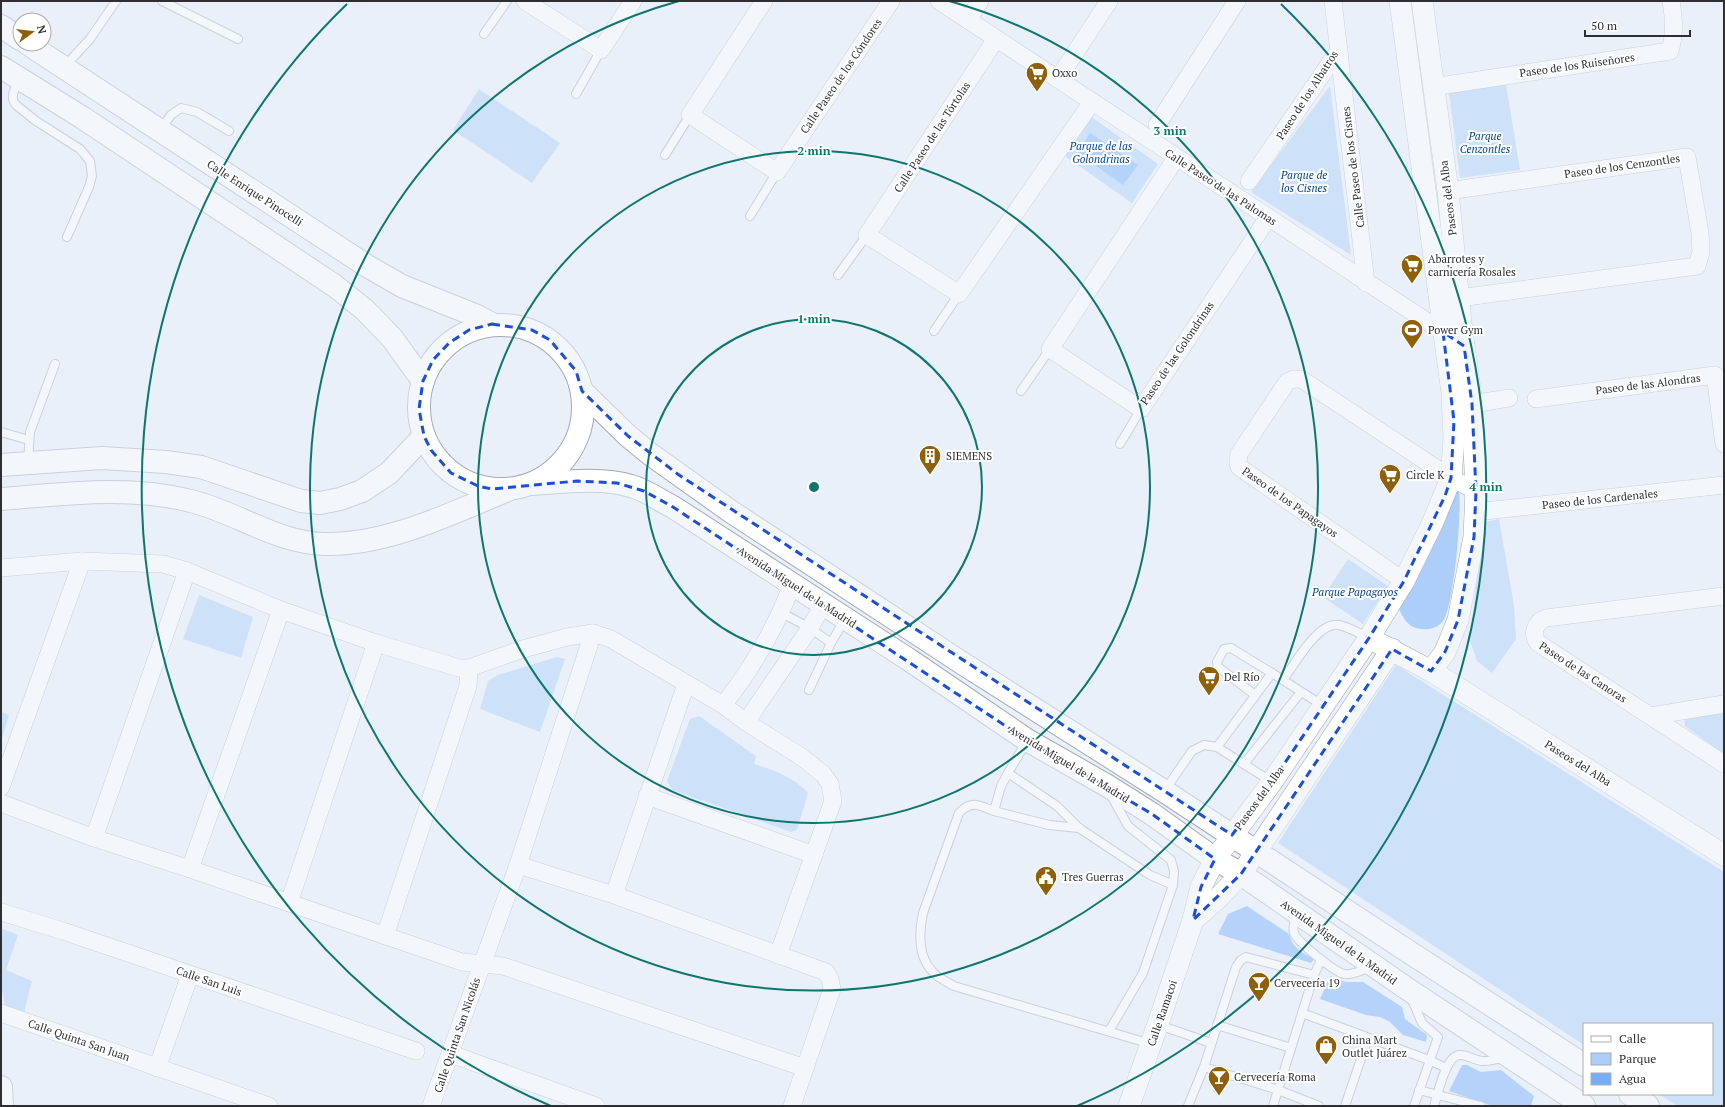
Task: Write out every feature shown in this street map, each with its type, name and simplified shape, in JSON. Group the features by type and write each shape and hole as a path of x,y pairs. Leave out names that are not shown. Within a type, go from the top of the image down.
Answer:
{"main road":[{"path":"1,26 12,34"},
{"name":"Calle Enrique Pinocelli","path":"40,52 367,266 402,286 477,316 492,324"},
{"path":"1,67 83,118 335,286 366,310 392,338 423,381"},
{"path":"1,499 106,491 166,496 192,501 220,510 288,538 324,544 347,544 370,540 437,519 508,490 532,484 549,475 563,462 574,447 581,429 583,416 582,390 576,371 565,354 550,340 532,330 512,325 492,324 469,330 449,343 433,360 423,381 419,409 424,436 431,450 451,473 464,481 478,486 508,490"},
{"path":"582,390 628,436 650,454 730,511 956,658 1258,851 1406,950 1583,1064"},
{"path":"1,465 102,458 166,462 201,467 294,498 320,503 340,500 362,491 389,473 424,436"},
{"name":"Avenida Miguel de la Madrid","path":"532,484 584,481 617,483 644,491 673,507 846,619 1027,740 1152,814 1215,859 1241,874 1409,990 1584,1106"},
{"path":"1,1087 2,1106"},
{"path":"1632,1095 1648,1106"}],"street":[{"path":"526,1 601,50 634,1"},
{"path":"764,1 690,115 777,172"},
{"name":"Calle Paseo de los Cóndores","path":"777,172 891,1"},
{"name":"Calle Paseo de las Palomas","path":"939,1 1464,346"},
{"path":"968,20 980,1"},
{"path":"1058,79 1109,1"},
{"path":"1157,125 1238,1"},
{"name":"Paseo de los Albatros","path":"1249,182 1339,50 1333,1"},
{"name":"Paseos del Alba","path":"1215,859 1272,782 1369,638 1404,581 1433,522 1451,478 1454,421 1452,393 1400,1"},
{"name":"Paseos del Alba","path":"1422,1 1448,191 1464,346 1472,404 1476,491 1474,537 1458,620 1444,652 1431,671"},
{"name":"Paseo de los Ruiseñores","path":"1433,87 1670,51 1673,39 1674,21 1671,1"},
{"name":"Calle Paseo de las Tórtolas","path":"867,235 996,39"},
{"name":"Calle Paseo de los Cisnes","path":"1339,50 1366,283"},
{"path":"867,235 960,294 1092,102"},
{"name":"Paseo de los Cenzontles","path":"1448,191 1687,157 1700,233 1701,252 1696,266 1459,298"},
{"path":"1050,349 1176,158"},
{"name":"Paseo de las Golondrinas","path":"1050,349 1141,408 1268,218"},
{"name":"Paseo de las Alondras","path":"1536,398 1715,375 1724,444"},
{"name":"Paseo de los Papagayos","path":"1404,581 1242,470 1238,463 1239,454 1287,382 1298,378 1451,478"},
{"path":"1472,404 1509,398"},
{"path":"1451,478 1476,491"},
{"name":"Paseo de los Cardenales","path":"1476,512 1724,485"},
{"path":"1,568 82,561 163,564 187,571 281,610 376,643 459,668 469,668 523,649 566,637 593,633 611,639 723,705 746,722 803,758 824,774 830,784 834,801 778,955"},
{"path":"1,787 82,561"},
{"path":"94,838 187,571"},
{"path":"723,705 754,662 782,613 792,585"},
{"name":"Paseo de las Canoras","path":"1724,596 1546,618 1536,626 1534,635 1538,643 1724,764"},
{"path":"746,722 810,628 823,604"},
{"path":"190,869 281,610"},
{"name":"Calle Quinta San Nicolás","path":"431,1106 518,866 593,633"},
{"name":"Paseos del Alba","path":"1369,638 1431,671 1724,855"},
{"path":"289,903 376,643"},
{"path":"1193,920 1218,898 1241,874 1258,851 1392,649"},
{"path":"385,936 468,686 469,668"},
{"path":"614,895 686,684"},
{"path":"1651,716 1724,704"},
{"path":"647,796 814,855"},
{"path":"1,803 94,838 190,869 462,962 503,966 805,1068"},
{"name":"Calle Ramacoi","path":"1129,1106 1152,1044 1193,920 1201,887 1215,859"},
{"path":"518,866 614,895 826,972 830,979 832,989 792,1106"},
{"name":"Calle San Luis","path":"1,912 71,933 190,975 416,1051"},
{"path":"157,1068 190,975"},
{"name":"Calle Quinta San Juan","path":"1,1013 269,1106"},
{"path":"451,1054 596,1106"}],"lane":[{"path":"63,68 90,39 116,1"},
{"path":"162,1 238,39"},
{"path":"484,34 507,1"},
{"path":"576,94 601,50"},
{"path":"20,79 12,96 13,102 36,121 80,149 90,161 92,176 89,187 66,237"},
{"path":"159,130 171,114 181,108 197,112 229,131"},
{"path":"665,155 690,115"},
{"name":"Calle Paseo de los Cóndores","path":"750,216 777,172"},
{"name":"Calle Paseo de las Tórtolas","path":"838,275 867,235"},
{"path":"934,331 960,294"},
{"path":"1021,391 1050,349"},
{"path":"28,463 30,432 55,364"},
{"path":"1120,444 1141,408"},
{"path":"1,432 29,440"},
{"path":"782,613 810,628 831,643"},
{"path":"809,690 831,643 846,619"},
{"path":"1283,680 1317,633 1327,627 1339,625 1369,638"},
{"path":"1255,695 1218,667 1217,662 1224,649 1231,648 1323,706"},
{"path":"1217,747 1272,673"},
{"path":"1244,764 1301,692"},
{"path":"994,811 1001,786 1027,740"},
{"path":"1164,791 1192,751 1204,745 1217,747 1272,782"},
{"path":"1008,773 1057,806 1079,828 1150,875 1173,885"},
{"path":"1106,786 1128,826 1171,860 1174,871 1173,885 1144,973 1109,1031"},
{"path":"1079,828 1049,825 994,811 974,804 965,807 958,813 923,913 920,928 922,955 933,972 954,986 1152,1044"},
{"path":"1297,912 1293,930 1295,936 1322,960 1343,974 1352,973 1374,966"},
{"path":"1188,1106 1204,1067 1236,967 1240,960 1246,957 1314,975"},
{"path":"1274,1106 1314,975 1322,960"},
{"path":"1409,990 1415,1010 1422,1023 1438,1037 1414,1106"},
{"path":"1302,1014 1429,1060 1446,1068"},
{"path":"1158,1024 1211,1043"},
{"path":"1217,1025 1291,1048"},
{"path":"1345,1106 1368,1038"},
{"path":"1434,1106 1446,1068 1453,1058 1458,1055 1464,1055 1483,1061 1495,1058 1514,1060"},
{"path":"1204,1067 1278,1090 1319,1106"},
{"path":"1420,1090 1481,1106"}],"highlighted area":[{"path":"492,324 532,330 550,340 576,371 582,391 628,436 679,475 1232,835 1272,782 1369,638 1404,581 1445,496 1451,478 1454,421 1443,332 1464,346 1472,404 1476,491 1474,537 1458,620 1445,652 1431,671 1392,649 1241,874 1193,920 1201,887 1215,859 1152,814 1027,740 673,507 644,491 617,483 577,481 492,489 478,486 451,473 431,450 424,436 419,409 423,381 433,360 449,343 469,330"}],"green space":[{"name":"Parque Cenzontles","path":"1506,84 1520,170 1460,178 1449,93"},
{"name":"Parque de los Cisnes","path":"1330,86 1351,255 1251,192"},
{"path":"479,89 560,143 532,183 453,130"},
{"name":"Parque de las Golondrinas","path":"1090,116 1158,164 1132,203 1063,155"},
{"path":"1452,489 1459,491 1460,502 1458,537 1451,597 1447,612 1441,623 1433,628 1416,628 1406,622 1398,607"},
{"path":"1499,519 1514,606 1516,639 1492,673 1477,661 1470,641 1482,531 1486,522"},
{"name":"Parque Papagayos","path":"1348,559 1388,586 1363,624 1323,597"},
{"path":"199,595 253,617 241,658 183,639"},
{"path":"557,657 565,659 540,732 480,709 488,681 498,675"},
{"path":"1396,665 1724,872 1724,1106 1677,1106 1660,1095 1713,1095 1713,1023 1583,1023 1583,1044 1278,843"},
{"path":"1,712 9,715 1,742"},
{"path":"1724,712 1724,754 1685,726 1684,717"},
{"path":"699,716 756,756 754,764 790,778 808,793 797,830 791,832 672,790 667,781 690,719"},
{"path":"1,928 18,935 6,970 32,981 24,1013 5,1005 1,985"}],"water":[{"path":"1090,133 1138,165 1123,185 1078,153"},
{"path":"1247,906 1289,934 1290,939 1295,946 1314,959 1311,963 1218,934 1228,914"},
{"path":"1330,976 1340,981 1363,982 1402,1007 1405,1019 1427,1035 1426,1042 1403,1035 1390,1022 1380,1017 1366,1015 1320,999"},
{"path":"1462,1065 1467,1065 1481,1072 1501,1070 1534,1096 1531,1106 1493,1106 1449,1091"}],"place":[{"name":"Oxxo","path":"1037,92"},
{"name":"Abarrotes y carnicería Rosales","path":"1412,284"},
{"name":"Power Gym","path":"1412,350"},
{"name":"SIEMENS","path":"930,476"},
{"name":"Circle K","path":"1390,494"},
{"name":"Del Río","path":"1209,696"},
{"name":"Tres Guerras","path":"1046,896"},
{"name":"Cervecería 19","path":"1259,1002"},
{"name":"China Mart Outlet Juárez","path":"1326,1066"},
{"name":"Cervecería Roma","path":"1219,1096"}]}
